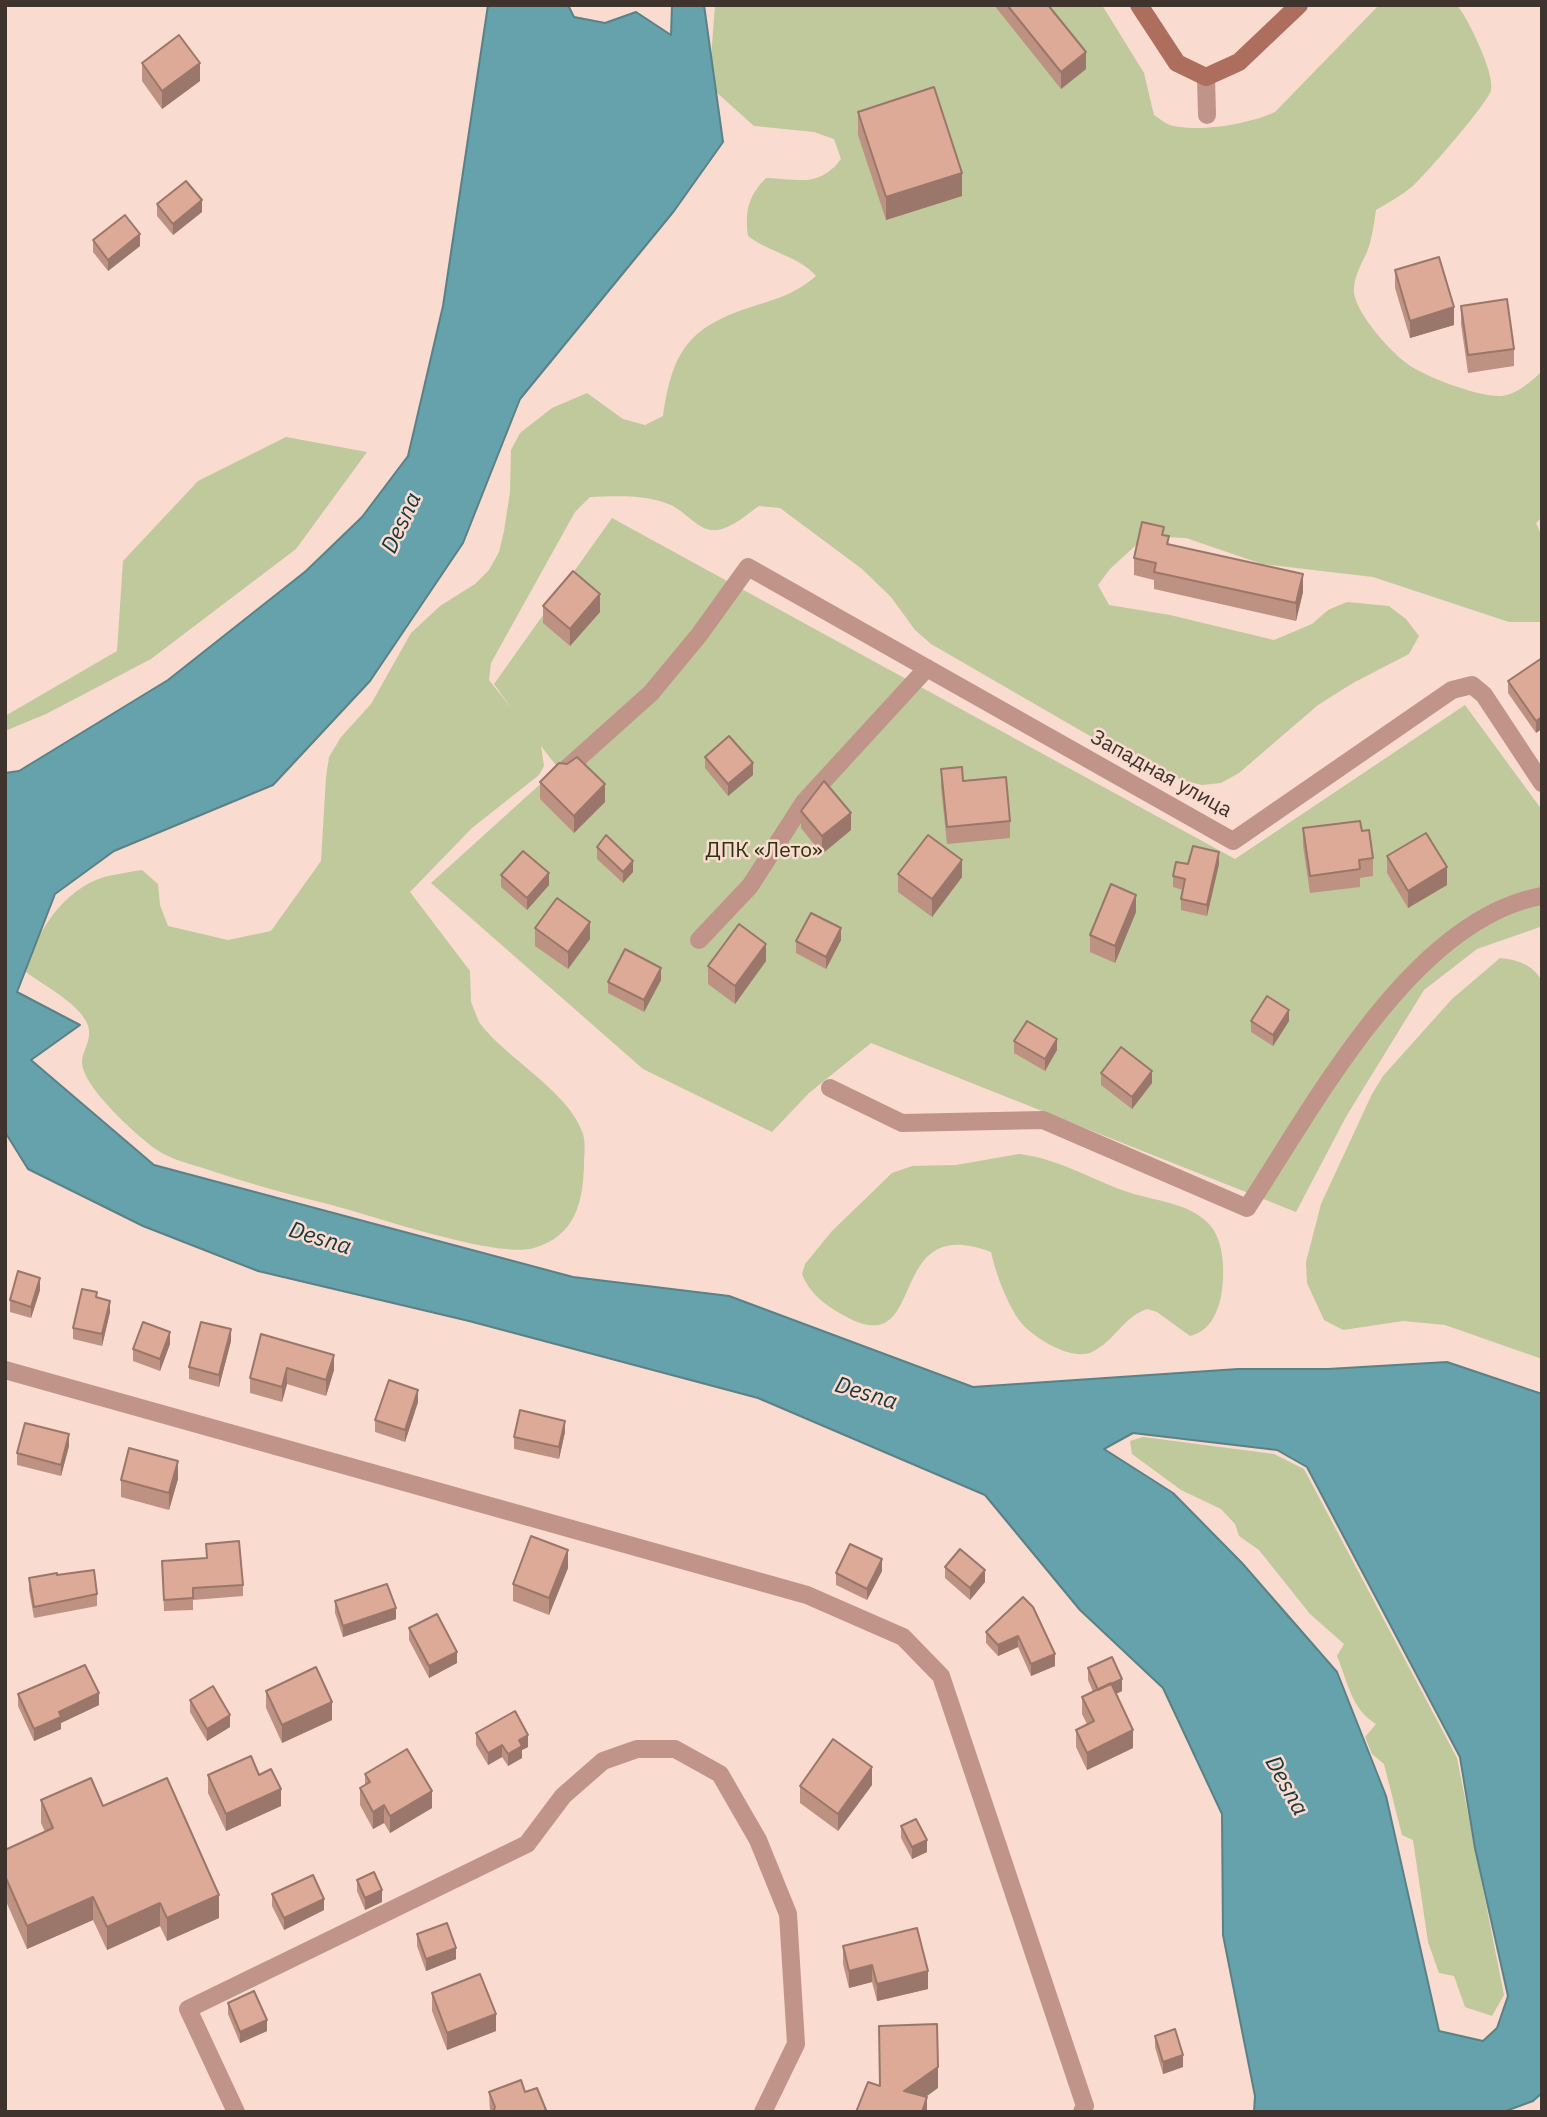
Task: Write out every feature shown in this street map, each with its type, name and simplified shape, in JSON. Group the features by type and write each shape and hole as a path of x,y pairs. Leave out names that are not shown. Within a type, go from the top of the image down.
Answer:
{"street":[{"path":"1139,5 1177,63 1206,77"},
{"path":"1206,77 1239,62 1299,5"},
{"path":"1206,77 1207,116"},
{"name":"Западная улица","path":"564,771 651,693 699,635 748,567 1233,841 1452,690 1472,685 1483,695 1542,783"},
{"path":"699,940 750,886 804,802 927,668"},
{"path":"830,1088 902,1123 1043,1120 1247,1208 1339,1068 1392,994 1467,927 1513,901 1542,896"},
{"path":"5,1370 807,1595 904,1637 940,1675 1085,2106 1082,2112"},
{"path":"236,2112 188,2009 527,1844 563,1796 603,1761 636,1749 676,1749 720,1773 758,1840 788,1914 796,2044 763,2112"}],"green space":[{"name":"ДПК «Лето»","path":"715,5 1102,5 1144,73 1154,115 1169,124 1185,128 1225,126 1275,112 1379,5 1457,5 1474,33 1489,72 1491,90 1488,97 1420,179 1376,210 1370,242 1356,277 1354,293 1367,321 1390,349 1413,368 1437,379 1479,393 1501,396 1518,390 1542,371 1542,517 1536,523 1542,536 1542,622 1509,622 1373,577 1262,564 1186,538 1146,536 1110,569 1098,585 1109,605 1170,615 1274,640 1312,624 1328,610 1347,602 1389,606 1406,619 1419,636 1409,654 1318,705 1239,773 1221,783 1202,785 1181,780 1146,759 1090,736 931,644 915,630 891,597 862,569 780,508 759,506 732,525 710,530 662,501 631,496 590,497 575,512 491,663 489,680 512,709 494,684 612,518 1235,859 1465,705 1542,810 1542,930 1540,927 1477,949 1424,990 1347,1115 1296,1212 871,1043 809,1093 772,1132 643,1069 431,883 558,768 541,746 544,766 539,775 472,828 410,892 470,971 471,1002 479,1022 565,1104 576,1118 583,1134 585,1146 579,1205 568,1226 548,1243 516,1250 463,1242 252,1184 162,1153 125,1123 91,1085 82,1063 89,1029 82,1015 68,1001 26,972 44,928 64,902 89,883 127,872 142,870 158,884 160,905 168,926 228,940 271,931 321,861 329,757 341,737 371,704 411,633 440,606 475,584 489,570 499,552 510,492 511,450 520,433 552,408 587,393 623,419 645,425 663,416 672,373 679,357 700,331 734,313 788,294 816,276 793,259 748,236 748,211 755,191 766,178 808,180 833,168 841,159 834,139 814,132 754,126 715,91 710,72"},
{"path":"286,437 367,452 296,549 151,659 46,714 5,731 5,716 117,651 123,561 198,481"},
{"path":"1500,958 1524,964 1542,981 1542,1359 1445,1325 1403,1321 1343,1330 1324,1320 1307,1283 1306,1262 1321,1204 1383,1076 1452,999"},
{"path":"1019,1154 1046,1160 1125,1191 1181,1207 1209,1224 1221,1249 1223,1279 1219,1303 1207,1326 1190,1336 1157,1312 1147,1309 1132,1318 1092,1352 1075,1354 1065,1351 1038,1337 1019,1320 1004,1291 991,1252 957,1245 934,1251 919,1267 900,1306 888,1321 870,1325 843,1315 824,1303 809,1287 802,1274 805,1264 832,1231 892,1173 912,1166 956,1165"},
{"path":"1143,1437 1274,1454 1304,1469 1457,1758 1504,1995 1492,2016 1465,2007 1454,1976 1439,1973 1428,1942 1413,1840 1402,1835 1384,1764 1372,1754 1365,1737 1376,1724 1361,1711 1348,1685 1337,1656 1344,1644 1310,1614 1259,1550 1239,1536 1235,1524 1221,1509 1181,1490 1132,1454 1130,1441"}],"water":[{"name":"Desna","path":"488,5 568,5 574,17 605,23 636,12 671,35 672,5 704,5 723,142 674,211 520,399 463,543 370,681 273,785 114,851 55,894 17,992 80,1025 31,1060 154,1165 573,1277 729,1296 973,1387 1238,1369 1328,1369 1447,1362 1542,1394 1542,2093 1533,2101 1503,2112 1254,2112 1255,2096 1223,1935 1222,1814 1163,1688 1080,1610 985,1495 758,1398 469,1321 258,1271 143,1226 28,1169 5,1132 5,773 19,771 168,680 306,571 362,517 408,456 443,306","holes":["1133,1433 1277,1450 1307,1467 1460,1757 1475,1848 1508,1996 1497,2028 1483,2041 1439,2031 1386,1796 1337,1672 1242,1563 1173,1493 1104,1449"]}],"building":[{"path":"1007,5 1048,5 1086,52 1061,72"},
{"path":"179,35 200,63 162,91 142,63"},
{"path":"934,87 962,173 886,197 858,112"},
{"path":"186,181 202,200 173,224 157,204"},
{"path":"125,215 140,234 108,260 93,240"},
{"path":"1439,257 1454,307 1410,321 1395,270"},
{"path":"1507,299 1514,349 1468,355 1461,306"},
{"path":"1142,522 1164,527 1162,535 1169,536 1167,544 1303,574 1296,603 1154,572 1156,563 1134,558"},
{"path":"573,571 600,594 570,629 543,606"},
{"path":"1542,658 1542,717 1536,721 1508,681"},
{"path":"729,736 753,763 728,784 705,757"},
{"path":"577,757 605,784 574,816 540,782 559,763 567,764"},
{"path":"962,767 963,781 1006,777 1010,821 947,827 941,769"},
{"path":"824,781 851,813 822,836 801,811"},
{"path":"1360,821 1362,831 1369,830 1373,858 1359,860 1360,869 1310,876 1303,828"},
{"path":"1426,833 1447,867 1408,891 1387,856"},
{"path":"606,835 633,861 623,872 597,847"},
{"path":"928,835 962,860 932,899 898,874"},
{"path":"1193,846 1219,852 1207,905 1181,899 1185,879 1173,876 1176,862 1188,864"},
{"path":"523,851 549,873 527,898 501,875"},
{"path":"1111,884 1136,895 1115,946 1090,935"},
{"path":"557,898 590,922 568,952 535,928"},
{"path":"811,913 841,928 826,957 796,941"},
{"path":"739,924 766,944 735,986 708,966"},
{"path":"625,949 661,968 644,1000 608,982"},
{"path":"1267,996 1289,1010 1273,1035 1251,1021"},
{"path":"1027,1021 1057,1039 1045,1059 1014,1041"},
{"path":"1121,1047 1152,1071 1132,1097 1101,1073"},
{"path":"18,1271 40,1278 31,1307 10,1300"},
{"path":"82,1289 97,1292 96,1297 110,1301 102,1334 73,1328"},
{"path":"143,1322 170,1332 160,1359 133,1349"},
{"path":"201,1322 231,1329 219,1375 189,1367"},
{"path":"261,1334 334,1355 326,1380 287,1368 282,1387 250,1378"},
{"path":"389,1380 418,1390 405,1430 375,1420"},
{"path":"520,1410 565,1421 559,1447 514,1437"},
{"path":"25,1423 69,1434 61,1465 17,1453"},
{"path":"129,1448 178,1461 169,1493 121,1480"},
{"path":"531,1536 568,1550 549,1598 513,1584"},
{"path":"239,1541 243,1585 193,1588 193,1598 164,1600 162,1561 207,1558 206,1544"},
{"path":"850,1544 882,1559 867,1589 836,1573"},
{"path":"960,1549 985,1570 970,1588 945,1567"},
{"path":"94,1570 97,1594 34,1607 29,1578"},
{"path":"387,1584 396,1608 343,1626 335,1601"},
{"path":"1023,1597 1033,1607 1055,1654 1031,1664 1018,1636 998,1645 986,1632"},
{"path":"437,1614 457,1652 429,1666 409,1628"},
{"path":"1112,1657 1122,1679 1098,1690 1088,1668"},
{"path":"85,1665 99,1693 59,1712 61,1717 34,1729 18,1694"},
{"path":"316,1667 332,1702 282,1725 266,1691"},
{"path":"1111,1683 1133,1730 1087,1753 1076,1730 1094,1721 1082,1697"},
{"path":"213,1686 230,1715 207,1729 190,1700"},
{"path":"515,1711 528,1735 519,1740 522,1746 508,1754 502,1745 488,1753 476,1733"},
{"path":"833,1739 872,1767 838,1814 800,1786"},
{"path":"407,1749 432,1791 390,1816 384,1805 373,1812 360,1788 370,1782 365,1774"},
{"path":"251,1756 259,1775 271,1769 281,1789 226,1814 208,1775"},
{"path":"91,1778 103,1806 167,1778 219,1895 167,1918 160,1903 107,1927 93,1897 27,1926 5,1876 5,1850 53,1828 41,1800"},
{"path":"916,1819 927,1840 912,1847 901,1826"},
{"path":"374,1872 382,1890 365,1898 357,1880"},
{"path":"313,1875 324,1899 284,1918 272,1894"},
{"path":"447,1923 456,1948 426,1959 417,1934"},
{"path":"917,1928 928,1971 877,1984 872,1965 849,1971 843,1946"},
{"path":"480,1974 496,2014 447,2033 432,1993"},
{"path":"254,1991 267,2020 240,2032 228,2003"},
{"path":"937,2024 938,2067 904,2091 927,2097 922,2112 856,2112 868,2082 880,2086 879,2026"},
{"path":"1175,2029 1183,2055 1163,2062 1155,2036"},
{"path":"521,2080 525,2092 537,2088 546,2110 493,2112 495,2107 489,2092"}]}
